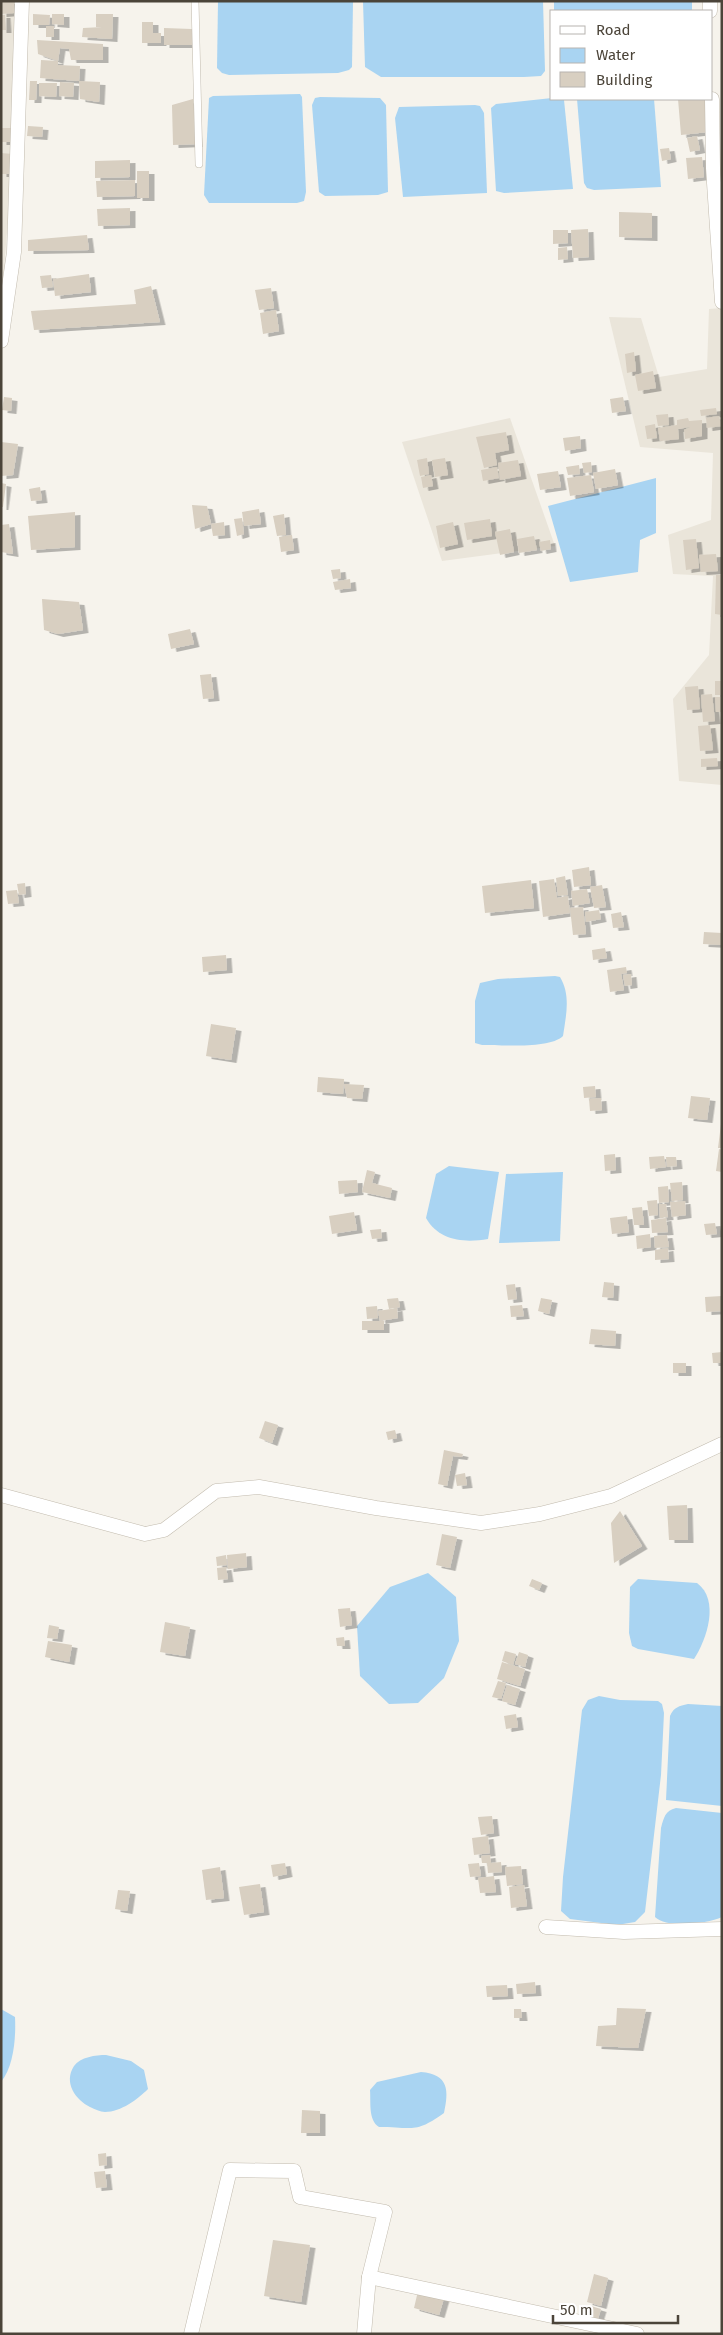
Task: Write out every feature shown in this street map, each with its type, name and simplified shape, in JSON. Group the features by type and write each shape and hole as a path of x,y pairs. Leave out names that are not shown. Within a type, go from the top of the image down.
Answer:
{"street":[{"path":"1,341 14,252 22,1"},
{"path":"712,100 713,168 722,302"},
{"path":"1,1495 146,1534 164,1530 216,1492 259,1487 376,1508 481,1523 540,1514 611,1496 722,1444"},
{"path":"546,1927 624,1932 722,1929"},
{"path":"192,2334 230,2170 294,2171 300,2198 385,2212 369,2277 364,2334"},
{"path":"369,2277 637,2334"}],"lane":[{"path":"195,1 199,164"}],"shaded area":[{"path":"1,1 17,1 11,184 1,305"},
{"path":"722,308 722,785 679,781 673,699 709,655 713,576 673,574 668,535 711,520 713,453 640,447 609,317 641,318 659,377 707,369 709,309"},
{"path":"510,418 555,546 442,561 402,442"}],"water":[{"path":"218,1 353,1 352,67 349,70 338,73 229,75 222,73 217,68"},
{"path":"363,1 543,1 545,71 541,76 524,77 381,77 365,67"},
{"path":"554,1 692,1 692,10 554,10"},
{"path":"300,94 302,97 306,192 304,201 297,203 209,203 204,195 209,98 213,96"},
{"path":"315,98 380,98 386,105 388,192 378,195 325,196 319,192 312,105"},
{"path":"550,98 550,100 564,100 573,189 504,193 496,191 491,108 496,104"},
{"path":"577,100 654,100 661,187 594,190 587,188 584,183"},
{"path":"480,106 484,113 487,193 403,197 395,118 399,107"},
{"path":"656,478 656,533 640,540 638,572 570,582 548,506"},
{"path":"560,977 567,998 563,1036 557,1040 537,1045 482,1045 475,1043 475,1001 480,983 498,979"},
{"path":"449,1166 499,1172 488,1239 470,1241 453,1239 438,1232 426,1218 436,1174"},
{"path":"563,1172 560,1241 499,1243 506,1174"},
{"path":"428,1573 456,1597 459,1641 444,1678 418,1703 389,1704 360,1676 357,1626 390,1587"},
{"path":"638,1579 697,1583 704,1590 710,1609 709,1620 707,1631 694,1659 638,1649 632,1646 629,1633 630,1587"},
{"path":"599,1696 620,1700 658,1701 662,1704 664,1713 661,1775 645,1912 635,1922 617,1925 570,1919 561,1911 563,1877 582,1710 588,1700"},
{"path":"688,1704 722,1706 722,1806 666,1800 670,1716 677,1707"},
{"path":"676,1808 722,1813 722,1917 715,1920 678,1924 661,1921 655,1917 661,1828 669,1811"},
{"path":"1,2009 15,2017 15,2025 11,2060 1,2082"},
{"path":"106,2055 131,2061 144,2070 148,2089 134,2101 123,2107 105,2112 90,2107 80,2100 73,2090 70,2079 74,2066 80,2060"},
{"path":"421,2072 437,2076 445,2085 444,2113 426,2124 413,2128 379,2127 375,2124 370,2105 370,2090 377,2082"}],"building":[{"path":"1,1 14,1 14,13 1,14"},
{"path":"33,14 50,15 49,25 33,25"},
{"path":"52,14 64,14 64,25 52,24"},
{"path":"96,14 113,14 112,39 82,37 83,28 103,27 96,27"},
{"path":"1,15 5,15 6,30 1,30"},
{"path":"142,22 153,22 153,33 161,33 161,43 142,43"},
{"path":"46,26 54,26 54,37 46,37"},
{"path":"164,28 192,29 192,45 164,45"},
{"path":"37,40 103,44 103,60 71,60 69,49 60,48 58,61 38,54"},
{"path":"41,60 58,61 58,65 80,66 79,81 40,78"},
{"path":"30,81 37,81 36,100 29,100"},
{"path":"79,81 100,82 99,102 80,99"},
{"path":"60,82 74,83 73,97 59,96"},
{"path":"39,83 57,83 56,97 39,96"},
{"path":"193,99 197,144 173,145 172,105"},
{"path":"678,100 706,100 708,132 681,135"},
{"path":"28,126 43,127 42,137 27,136"},
{"path":"1,128 15,128 15,142 1,142"},
{"path":"697,136 700,150 690,152 687,138"},
{"path":"669,148 671,159 662,161 660,149"},
{"path":"1,153 13,154 12,174 1,174"},
{"path":"702,157 704,177 688,179 686,158"},
{"path":"130,160 130,177 95,178 95,161"},
{"path":"137,171 149,171 149,198 137,198"},
{"path":"135,180 135,196 97,197 96,181"},
{"path":"130,208 130,225 98,226 97,209"},
{"path":"619,212 652,213 652,238 619,237"},
{"path":"588,229 589,257 573,258 571,230"},
{"path":"553,230 568,230 568,243 553,244"},
{"path":"87,235 89,250 28,251 28,240"},
{"path":"567,247 568,259 558,260 558,248"},
{"path":"89,274 91,292 55,296 53,279"},
{"path":"51,275 53,287 42,288 40,276"},
{"path":"151,286 160,322 34,330 31,311 136,304 134,290"},
{"path":"271,288 274,308 259,310 255,290"},
{"path":"276,310 279,331 263,334 260,313"},
{"path":"634,352 636,371 627,373 625,354"},
{"path":"653,371 656,388 638,391 635,375"},
{"path":"4,397 12,398 11,411 2,410"},
{"path":"623,397 626,411 612,413 610,399"},
{"path":"716,408 717,414 701,416 700,410"},
{"path":"668,414 669,425 658,426 656,415"},
{"path":"719,416 722,426 707,428 706,418"},
{"path":"688,418 689,421 702,420 702,436 685,439 684,430 690,427 678,429 679,439 660,441 658,428 677,425 677,420"},
{"path":"655,424 657,438 647,439 645,426"},
{"path":"506,432 509,450 495,453 497,465 484,468 476,437"},
{"path":"580,436 581,448 565,451 563,438"},
{"path":"1,442 18,444 13,475 1,476"},
{"path":"427,458 429,474 420,476 417,460"},
{"path":"445,458 448,475 435,477 432,460"},
{"path":"518,460 521,476 500,480 498,463"},
{"path":"591,462 592,472 584,473 582,463"},
{"path":"579,465 580,474 568,475 566,467"},
{"path":"497,467 499,478 483,481 481,470"},
{"path":"615,469 618,485 596,489 593,473"},
{"path":"558,471 561,487 540,490 537,474"},
{"path":"431,475 433,486 423,488 421,477"},
{"path":"591,475 594,492 570,496 567,478"},
{"path":"1,483 6,484 3,507 1,507"},
{"path":"40,487 42,500 31,501 29,489"},
{"path":"192,505 207,506 211,524 195,529"},
{"path":"259,509 261,524 244,526 242,512"},
{"path":"75,512 75,547 31,550 28,516"},
{"path":"284,514 286,535 277,536 273,516"},
{"path":"242,518 244,534 237,536 234,519"},
{"path":"490,519 492,536 467,540 464,523"},
{"path":"224,522 225,535 213,536 211,524"},
{"path":"453,522 458,544 440,548 436,526"},
{"path":"9,524 13,554 1,552 1,525"},
{"path":"510,529 514,552 500,555 495,532"},
{"path":"292,535 294,550 281,552 279,537"},
{"path":"534,536 537,550 519,553 517,539"},
{"path":"696,539 699,568 686,570 683,540"},
{"path":"550,540 551,549 541,551 539,542"},
{"path":"716,554 718,571 701,572 699,555"},
{"path":"340,569 341,578 333,579 331,570"},
{"path":"716,575 722,575 722,615 715,614"},
{"path":"350,579 351,588 335,590 333,582"},
{"path":"42,599 79,602 83,630 58,634 44,630"},
{"path":"190,629 194,644 171,649 168,634"},
{"path":"211,674 214,698 203,699 200,675"},
{"path":"715,681 722,681 722,695 715,695"},
{"path":"698,686 700,709 687,710 685,687"},
{"path":"712,694 715,721 703,722 701,695"},
{"path":"715,697 722,697 722,712 716,712"},
{"path":"710,725 713,750 700,751 698,726"},
{"path":"717,758 718,766 701,767 701,759"},
{"path":"589,867 591,885 574,887 572,870"},
{"path":"565,876 568,895 558,896 556,878"},
{"path":"554,879 557,898 568,896 570,913 543,917 539,881"},
{"path":"531,880 534,908 485,913 482,886"},
{"path":"25,883 26,894 19,895 17,884"},
{"path":"602,885 606,907 594,908 590,887"},
{"path":"587,889 590,903 573,906 571,891"},
{"path":"17,890 19,903 8,904 6,891"},
{"path":"583,907 586,934 573,935 570,908"},
{"path":"599,910 601,919 586,922 585,912"},
{"path":"621,912 624,927 613,928 611,914"},
{"path":"704,932 722,933 722,945 703,944"},
{"path":"605,948 607,958 593,960 592,950"},
{"path":"226,955 227,970 203,972 202,957"},
{"path":"626,967 627,973 621,974 624,990 610,992 607,970"},
{"path":"631,974 632,985 625,986 623,975"},
{"path":"211,1024 236,1028 231,1060 206,1056"},
{"path":"318,1077 344,1079 343,1094 317,1092"},
{"path":"344,1084 364,1085 362,1099 347,1098"},
{"path":"595,1086 596,1097 584,1098 583,1087"},
{"path":"691,1096 710,1098 707,1120 688,1118"},
{"path":"601,1098 602,1110 590,1111 589,1099"},
{"path":"721,1124 722,1148 718,1148"},
{"path":"719,1149 722,1150 722,1172 716,1171"},
{"path":"615,1154 616,1170 605,1171 604,1155"},
{"path":"664,1156 666,1167 650,1169 649,1157"},
{"path":"666,1157 676,1157 677,1166 667,1167"},
{"path":"367,1170 375,1172 372,1183 392,1188 390,1198 362,1192"},
{"path":"357,1180 358,1192 339,1194 338,1181"},
{"path":"682,1182 683,1200 672,1201 670,1183"},
{"path":"668,1186 669,1202 659,1203 658,1187"},
{"path":"657,1200 658,1215 649,1216 647,1201"},
{"path":"685,1201 686,1215 672,1217 670,1202"},
{"path":"659,1204 666,1204 668,1217 660,1218"},
{"path":"642,1207 644,1225 634,1225 632,1208"},
{"path":"354,1212 357,1230 332,1234 329,1216"},
{"path":"627,1216 629,1232 612,1234 610,1218"},
{"path":"666,1218 668,1232 652,1233 651,1220"},
{"path":"715,1223 717,1234 706,1235 704,1224"},
{"path":"381,1229 382,1238 372,1239 370,1230"},
{"path":"650,1234 651,1247 637,1249 636,1236"},
{"path":"667,1235 669,1247 655,1248 654,1236"},
{"path":"668,1248 669,1259 655,1260 655,1250"},
{"path":"604,1282 614,1283 613,1298 602,1297"},
{"path":"515,1284 517,1299 508,1300 506,1285"},
{"path":"722,1296 722,1311 706,1312 705,1297"},
{"path":"398,1298 400,1307 389,1309 387,1299"},
{"path":"541,1298 552,1300 549,1314 538,1311"},
{"path":"522,1305 524,1316 511,1317 510,1306"},
{"path":"377,1306 378,1318 367,1319 366,1307"},
{"path":"397,1308 398,1318 380,1321 378,1311"},
{"path":"362,1321 384,1321 384,1330 362,1330"},
{"path":"591,1329 616,1331 615,1346 589,1344"},
{"path":"722,1352 722,1363 713,1363 712,1353"},
{"path":"673,1363 686,1363 686,1373 673,1373"},
{"path":"265,1421 278,1425 272,1443 259,1438"},
{"path":"395,1430 397,1438 388,1440 386,1432"},
{"path":"444,1450 463,1454 462,1457 453,1456 447,1486 438,1484"},
{"path":"465,1473 467,1485 457,1486 455,1475"},
{"path":"687,1505 688,1540 669,1540 667,1506"},
{"path":"620,1511 642,1546 614,1563 611,1523"},
{"path":"442,1534 457,1537 450,1568 436,1565"},
{"path":"246,1553 247,1567 228,1569 227,1555"},
{"path":"226,1555 227,1565 217,1566 216,1557"},
{"path":"226,1567 228,1579 218,1580 217,1568"},
{"path":"532,1579 542,1583 539,1590 529,1586"},
{"path":"350,1608 352,1625 340,1627 338,1609"},
{"path":"165,1622 190,1627 185,1656 160,1652"},
{"path":"49,1625 59,1627 57,1639 47,1638"},
{"path":"344,1637 345,1646 337,1646 336,1638"},
{"path":"48,1641 72,1645 69,1662 45,1657"},
{"path":"505,1651 516,1654 513,1665 502,1661"},
{"path":"519,1652 528,1655 525,1667 515,1664"},
{"path":"502,1662 525,1669 520,1686 497,1679"},
{"path":"498,1681 506,1683 501,1699 492,1697"},
{"path":"507,1685 520,1689 515,1705 502,1701"},
{"path":"516,1714 518,1727 506,1729 504,1716"},
{"path":"492,1816 494,1833 481,1835 478,1817"},
{"path":"488,1836 490,1853 474,1855 472,1838"},
{"path":"490,1855 491,1863 501,1862 502,1872 488,1873 487,1863 482,1863 481,1856"},
{"path":"285,1863 287,1874 273,1877 271,1865"},
{"path":"479,1863 481,1876 470,1877 468,1864"},
{"path":"521,1866 523,1884 507,1886 505,1867"},
{"path":"220,1867 224,1898 206,1900 202,1870"},
{"path":"494,1876 496,1892 480,1893 478,1878"},
{"path":"260,1884 264,1912 244,1915 239,1887"},
{"path":"524,1885 527,1906 511,1908 509,1887"},
{"path":"118,1890 130,1891 127,1911 115,1909"},
{"path":"535,1982 536,1993 517,1994 516,1984"},
{"path":"507,1985 508,1996 487,1997 486,1986"},
{"path":"617,2008 646,2009 638,2048 596,2046 598,2026 616,2025"},
{"path":"514,2009 521,2009 522,2018 514,2018"},
{"path":"302,2110 320,2111 320,2133 301,2133"},
{"path":"106,2153 107,2165 99,2166 98,2154"},
{"path":"105,2171 107,2187 96,2188 94,2172"},
{"path":"273,2240 310,2245 301,2302 264,2296"},
{"path":"594,2274 608,2278 601,2306 587,2302"},
{"path":"418,2291 444,2298 439,2315 414,2308"},
{"path":"591,2306 601,2309 597,2322 587,2318"}]}
